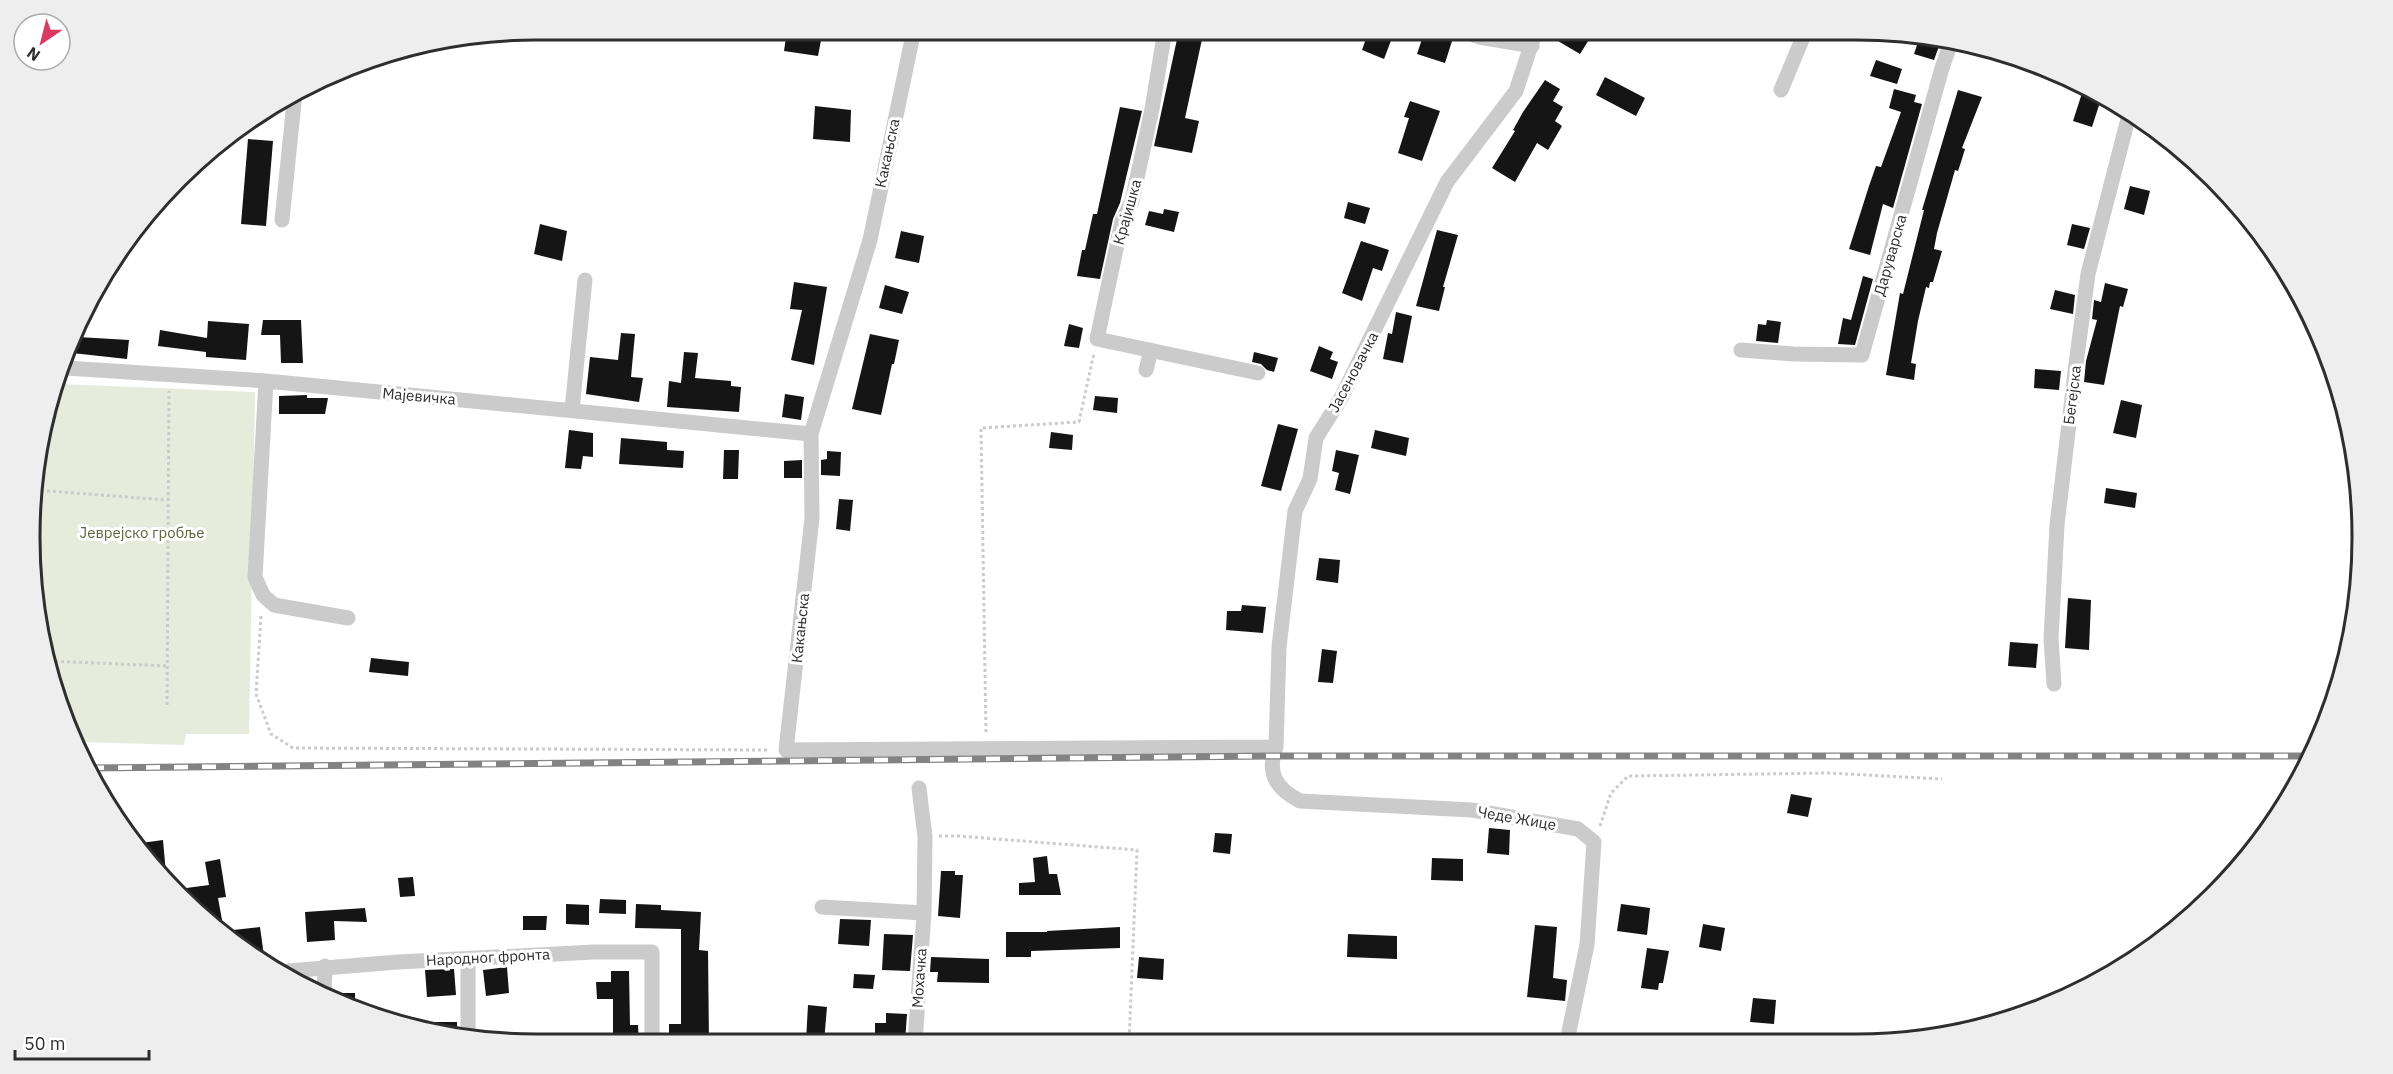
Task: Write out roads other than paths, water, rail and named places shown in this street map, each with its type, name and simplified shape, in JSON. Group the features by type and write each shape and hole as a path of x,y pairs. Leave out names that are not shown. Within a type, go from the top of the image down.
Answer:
{"street":[{"name":"Какањска","path":"912,40 870,240 811,434 812,518 786,750 1276,747"},
{"name":"Крајишка","path":"1151,350 1097,339 1122,221 1132,201 1152,109 1163,40"},
{"path":"1497,40 1532,46"},
{"name":"Јасеновачка","path":"1276,747 1279,647 1295,511 1310,479 1316,438 1341,398 1447,182 1516,91 1534,40"},
{"path":"1781,90 1802,40"},
{"name":"Даруварска","path":"1741,350 1794,354 1862,355 1949,49"},
{"path":"282,220 294,104"},
{"name":"Бегејска","path":"2054,684 2051,639 2057,525 2076,364 2088,274 2127,121"},
{"path":"572,410 585,280"},
{"path":"1146,370 1151,350 1258,373"},
{"name":"Мајевичка","path":"70,368 266,381 811,434"},
{"path":"266,381 255,577 263,595 274,605 348,618"},
{"name":"Чеде Жице","path":"1276,747 1273,756 1273,770 1277,782 1284,792 1300,801 1472,810 1578,829 1594,842 1587,945 1568,1034"},
{"name":"Мохачка","path":"916,1034 924,912 925,837 919,788"},
{"path":"822,907 924,912"},
{"name":"Народног фронта","path":"295,970 325,966 594,952 652,952 652,1034"},
{"path":"468,959 468,1028"},
{"path":"324,985 325,966"}],"railway":[{"path":"98,768 1273,756 2301,756"}],"park label":[{"name":"Јеврејско гробље","path":"142,532"}]}
